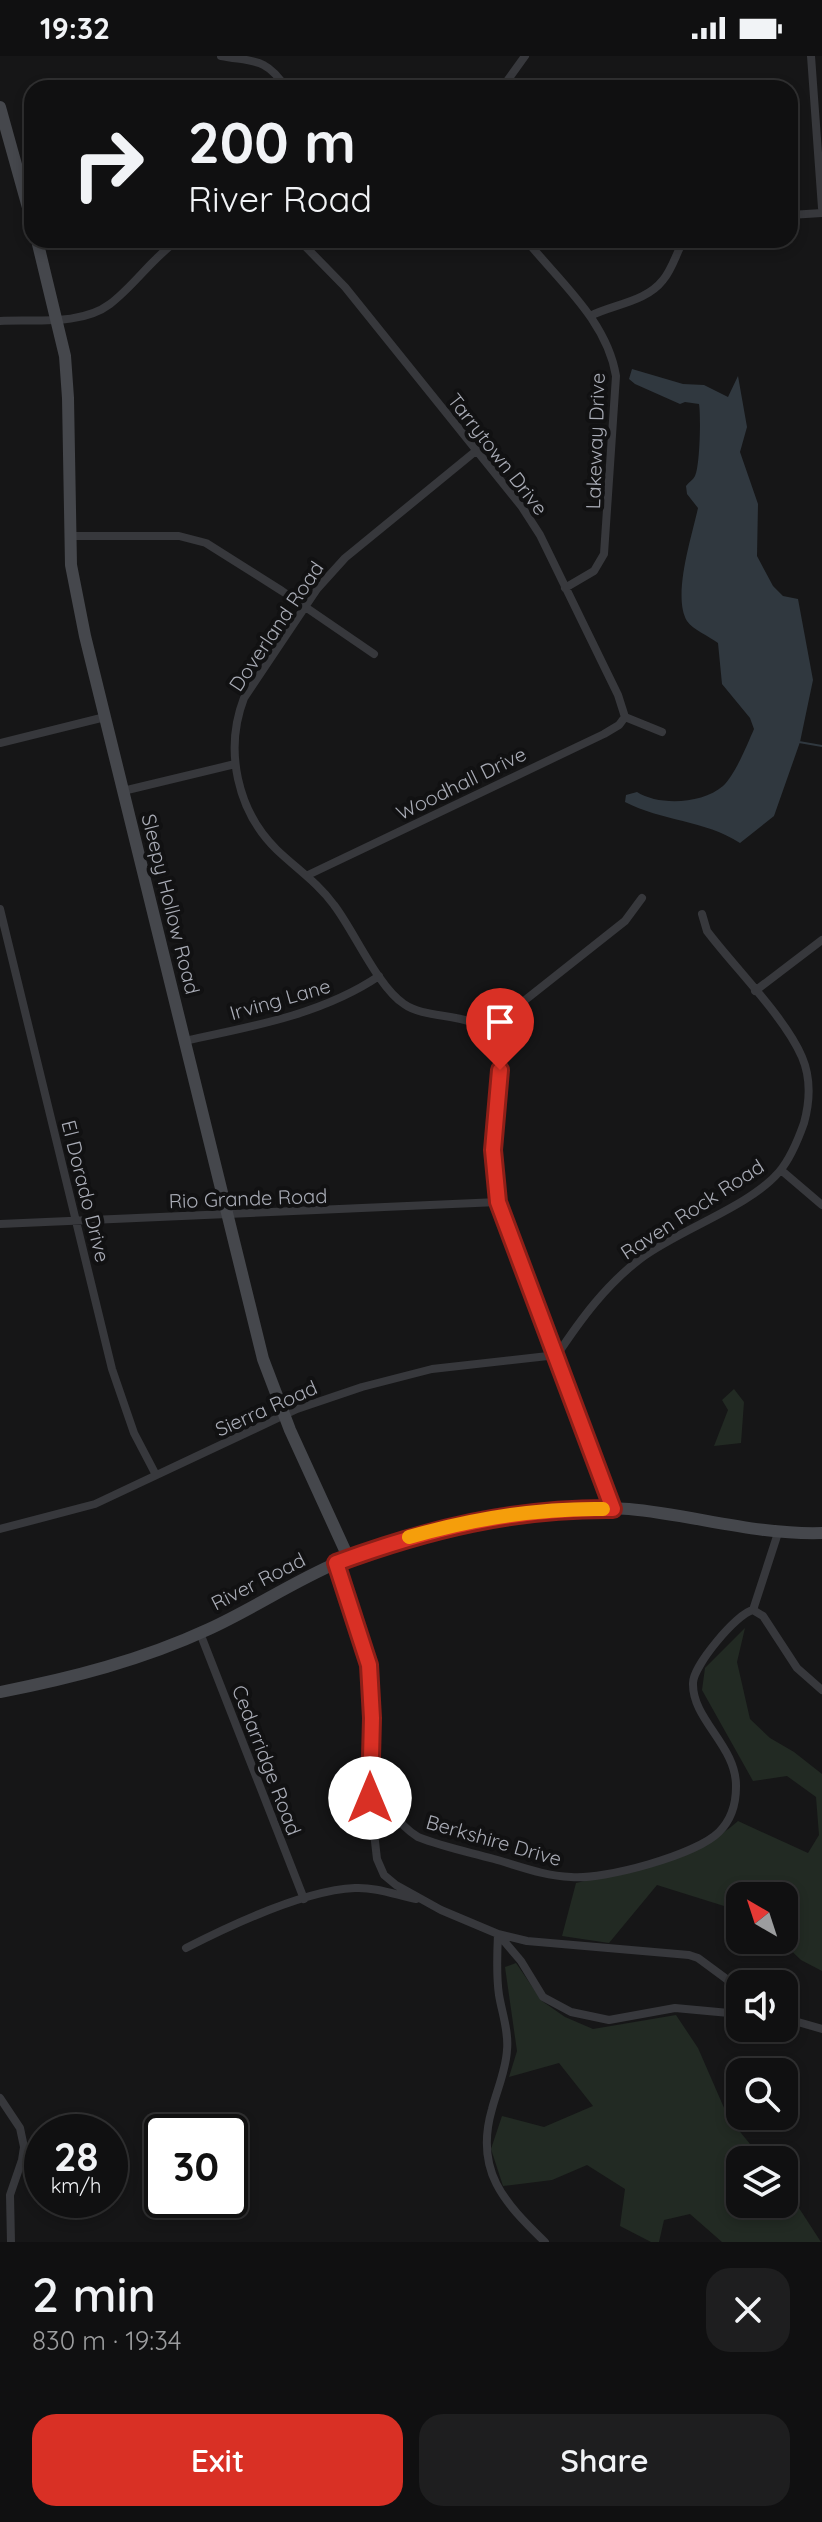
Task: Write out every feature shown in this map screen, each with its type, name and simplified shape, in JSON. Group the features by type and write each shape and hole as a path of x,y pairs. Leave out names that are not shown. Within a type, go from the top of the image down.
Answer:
{"street":[{"path":"221,56 264,63 281,80"},
{"path":"508,80 525,56"},
{"path":"798,214 822,210 811,56"},
{"path":"0,107 24,193"},
{"name":"Sleepy Hollow Road","path":"39,248 65,356 74,588 263,1359 342,1561"},
{"path":"0,321 84,316 109,306 170,248"},
{"name":"Tarrytown Drive","path":"307,248 345,287 535,526 618,695 625,717"},
{"name":"Lakeway Drive","path":"533,248 590,316 608,344 616,376 604,554 594,571 565,588"},
{"path":"590,316 637,299 656,288 667,275 680,248"},
{"name":"Doverland Road","path":"477,450 326,576 244,698 238,720 235,764 243,797 260,831 333,902 395,997 410,1008 467,1021 486,1031"},
{"path":"70,536 154,535 195,539 232,558 374,654"},
{"path":"0,743 105,717"},
{"path":"625,717 662,732"},
{"name":"Woodhall Drive","path":"308,875 604,734 619,725 625,717"},
{"path":"123,791 235,764"},
{"path":"613,1509 498,1202 493,1150 499,1059 497,1048 486,1031 625,921 642,898"},
{"name":"El Dorado Drive","path":"0,909 119,1395 156,1475"},
{"name":"Raven Rock Road","path":"557,1355 601,1295 627,1269 758,1190 781,1170 805,1119 809,1082 797,1048 707,931 702,914"},
{"path":"755,991 822,940"},
{"name":"Irving Lane","path":"184,1041 322,1006 379,976"},
{"path":"781,1170 822,1205"},
{"name":"Rio Grande Road","path":"0,1224 498,1202"},
{"name":"Sierra Road","path":"0,1529 95,1504 283,1415 408,1373 557,1355"},
{"name":"River Road","path":"0,1692 117,1665 200,1633 342,1561 413,1536 507,1515 559,1509 613,1509 675,1515 778,1533 822,1533"},
{"path":"778,1533 753,1610 763,1616 797,1668 822,1690"},
{"path":"342,1561 369,1665 373,1830 380,1869 389,1881 498,1934 527,1941 689,1955 726,1979"},
{"name":"Berkshire Drive","path":"371,1775 391,1812 418,1837 548,1874 578,1878 607,1875 693,1847 712,1838 726,1824 733,1810 736,1787 726,1750 696,1701 694,1675 702,1659 741,1616 753,1610"},
{"name":"Cedarridge Road","path":"200,1633 304,1899"},
{"path":"186,1948 324,1893 355,1888 425,1901"},
{"path":"498,1934 521,1961 543,1997 571,2012 609,2020 675,2008 726,2013"},
{"path":"498,1934 498,1987 508,2044 506,2063 488,2128 488,2153 501,2196 545,2242"},
{"path":"798,2021 822,2029"},
{"path":"0,2098 20,2128 24,2147 22,2160 5,2196 11,2242"}],"shaded area":[{"path":"632,369 683,384 704,385 728,397 738,376 747,427 740,452 758,504 757,556 773,586 783,596 798,599 813,680 800,742 774,816 740,843 712,830 625,802 626,795 637,792 657,800 680,801 714,792 732,775 754,729 750,718 722,684 718,643 690,624 683,610 682,582 698,508 687,494 686,486 697,470 699,404 680,404 635,384 629,379"},
{"path":"734,1389 744,1402 741,1443 714,1446 728,1410 722,1400"},
{"path":"745,1628 737,1662 750,1719 770,1738 822,1774 822,1971 795,1954 798,1954 798,1882 726,1882 726,1907 657,1885 609,1943 562,1936 576,1883 682,1855 702,1846 738,1821 808,1853 819,1835 816,1797 787,1776 753,1781 702,1690 705,1668"},
{"path":"516,1963 542,2001 565,2017 593,2029 676,2015 698,2048 726,2112 726,2130 739,2130 752,2146 726,2146 726,2218 798,2218 798,2207 821,2242 722,2242 690,2214 664,2220 659,2242 651,2242 620,2226 625,2189 587,2165 552,2180 503,2186 491,2149 502,2116 544,2127 593,2106 559,2063 509,2077 517,2051 505,1967"}],"waterway":[{"path":"799,742 822,746"}],"slow traffic":[{"path":"409,1537 507,1515 559,1509 603,1509"}],"route":[{"path":"370,1798 372,1718 369,1665 336,1563 413,1536 507,1515 559,1509 613,1509 498,1202 493,1150 500,1070"}]}
